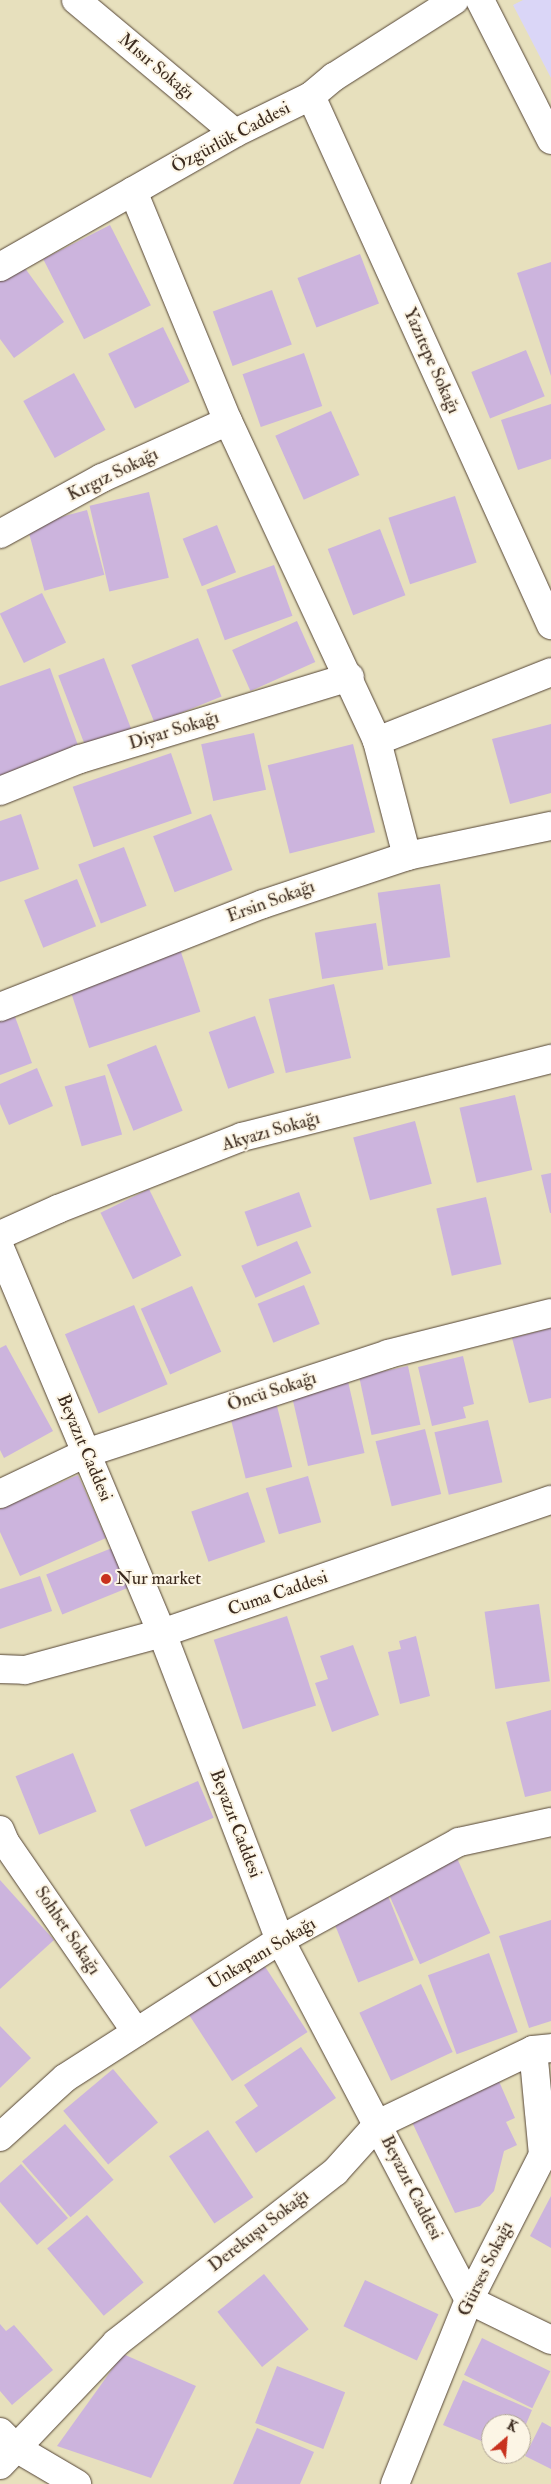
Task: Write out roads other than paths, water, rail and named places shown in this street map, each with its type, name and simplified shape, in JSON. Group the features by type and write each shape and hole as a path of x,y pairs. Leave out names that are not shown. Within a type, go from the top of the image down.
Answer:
{"street":[{"name":"Mısır Sokağı","path":"76,0 235,134"},
{"name":"Özgürlük Caddesi","path":"0,267 235,134 311,96 334,77 456,0"},
{"path":"480,0 551,140"},
{"name":"Yazıtepe Sokağı","path":"311,96 551,625"},
{"path":"133,191 228,421 350,677 377,741 407,856"},
{"name":"Kırgız Sokağı","path":"0,534 102,478 228,421"},
{"path":"377,741 551,672"},
{"name":"Diyar Sokağı","path":"0,791 80,759 350,677"},
{"name":"Ersin Sokağı","path":"0,1007 263,904 407,856 551,826"},
{"name":"Akyazı Sokağı","path":"0,1235 58,1208 242,1137 551,1059"},
{"name":"Beyazıt Caddesi","path":"0,1248 162,1633 280,1940 469,2300"},
{"name":"Öncü Sokağı","path":"0,1494 86,1453 388,1354 551,1313"},
{"name":"Cuma Caddesi","path":"0,1669 25,1670 162,1633 551,1500"},
{"name":"Unkapanı Sokağı","path":"0,2137 65,2078 280,1940 459,1842 551,1822"},
{"name":"Sohbet Sokağı","path":"2,1840 136,2032"},
{"name":"Derekuşu Sokağı","path":"5,2448 116,2343 335,2172 378,2124 542,2049"},
{"name":"Gürses Sokağı","path":"395,2484 469,2300 547,2157 542,2049"},
{"path":"469,2300 551,2340"},
{"path":"5,2448 77,2484"}],"place":[{"name":"Nur market","path":"106,1579"}]}
